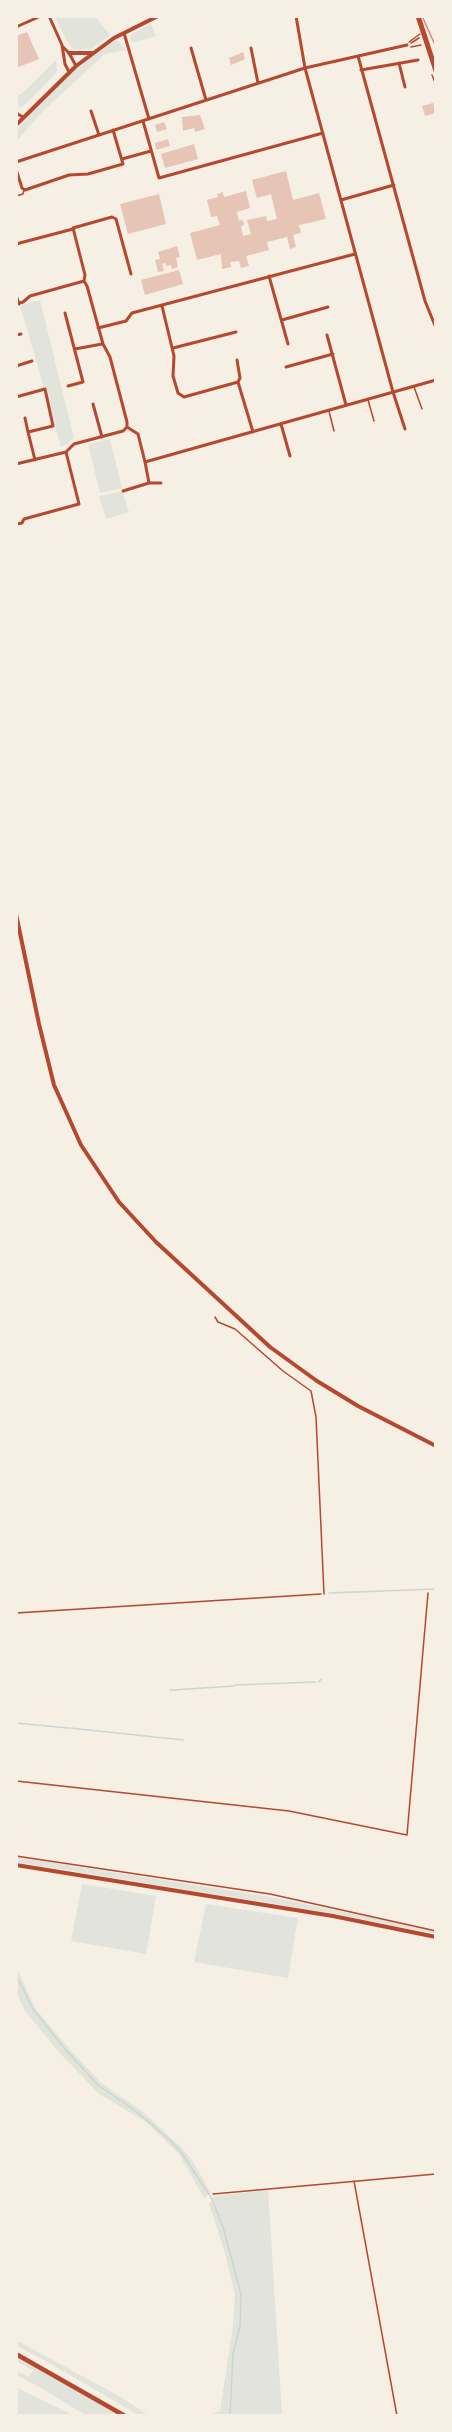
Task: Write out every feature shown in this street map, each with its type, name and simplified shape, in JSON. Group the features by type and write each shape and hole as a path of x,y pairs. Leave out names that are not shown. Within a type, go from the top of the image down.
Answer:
{"main road":[{"path":"418,16 435,71"},
{"path":"16,2354 125,2415"}],"street":[{"path":"16,27 41,16"},
{"path":"49,16 62,45 64,64 69,72"},
{"path":"16,125 69,72 92,53 158,16"},
{"path":"296,16 305,68 405,429"},
{"path":"124,33 149,118"},
{"path":"62,45 69,52 76,66"},
{"path":"16,162 305,68 407,45"},
{"path":"191,48 206,100"},
{"path":"251,48 258,83"},
{"path":"69,52 92,53"},
{"path":"358,56 425,301 435,328"},
{"path":"362,70 418,60"},
{"path":"399,63 405,87"},
{"path":"91,111 99,135"},
{"path":"16,113 23,117"},
{"path":"143,121 159,178 323,133"},
{"path":"16,169 24,189 69,175 88,174 123,164 113,130"},
{"path":"122,159 151,151"},
{"path":"341,200 394,186"},
{"path":"16,244 112,217 115,218 131,274"},
{"path":"16,464 66,452 74,444 123,431 127,427 128,422 110,357 103,344 84,281 85,276 73,228"},
{"path":"98,328 126,321 132,313 355,254"},
{"path":"269,276 288,344"},
{"path":"16,295 18,304 30,296 84,281"},
{"path":"162,306 173,348 175,363 173,376 180,396 184,397 238,382"},
{"path":"282,320 328,307"},
{"path":"65,313 83,382 68,386"},
{"path":"173,348 236,332"},
{"path":"327,334 346,405"},
{"path":"75,350 103,344"},
{"path":"286,367 333,354"},
{"path":"237,360 240,378 238,382 253,432"},
{"path":"16,366 32,361"},
{"path":"145,462 435,380"},
{"path":"16,397 45,389 53,426 28,432"},
{"path":"93,404 102,437"},
{"path":"25,418 35,459"},
{"path":"281,424 290,456"},
{"path":"127,427 138,434 149,483"},
{"path":"16,524 22,523 24,519 79,504 66,452"},
{"path":"123,491 149,483 161,483"},
{"path":"16,914 54,1084 81,1145 119,1202 156,1242 270,1347 317,1381 358,1406 435,1446"},
{"path":"16,1865 333,1916 435,1937"}],"lane":[{"path":"16,196 23,193 24,189"},
{"path":"414,386 422,409"},
{"path":"368,399 374,421"},
{"path":"328,410 334,431"},
{"path":"215,1317 218,1322 235,1329 283,1371 311,1391 316,1417 324,1594"},
{"path":"16,1781 290,1811 407,1835 428,1593"},
{"path":"213,2194 435,2174"},
{"path":"354,2181 397,2415"}],"path":[{"path":"407,45 409,41 424,33"},
{"path":"407,45 419,39"},
{"path":"407,45 427,45"},
{"path":"16,1613 324,1594"},
{"path":"16,1856 270,1894 435,1930"}],"shaded area":[{"path":"55,17 96,17 110,35 91,49 74,50 66,40"},
{"path":"151,24 156,36 131,43 130,37 133,33"},
{"path":"114,41 118,41 126,50 105,54 42,112 17,141 17,131 39,102 77,67"},
{"path":"56,60 57,72 28,102 17,108 17,95 21,94"},
{"path":"40,300 74,438 61,447 20,305"},
{"path":"110,439 122,488 100,493 88,444"},
{"path":"123,492 129,512 106,519 99,496"},
{"path":"17,1857 270,1897 404,1924 435,1931 435,1934 343,1915 17,1862"},
{"path":"82,1884 156,1896 146,1954 71,1941"},
{"path":"206,1904 298,1918 288,1978 194,1962"},
{"path":"16,1966 35,2008 67,2046 100,2082 142,2111 182,2148 192,2160 211,2193 204,2198 179,2154 146,2122 99,2094 58,2051 25,2011 17,1994"},
{"path":"268,2190 282,2415 210,2415 220,2411 233,2326 235,2295 209,2204 215,2196"},
{"path":"16,2340 119,2396 148,2415 138,2415 17,2346"},
{"path":"16,2356 120,2415 85,2415 17,2375 17,2371 29,2377 33,2370 17,2362"},
{"path":"17,2388 73,2415 17,2415"}],"building":[{"path":"27,32 39,59 16,68 16,36"},
{"path":"243,52 245,59 231,65 229,58"},
{"path":"433,103 436,113 425,116 422,106"},
{"path":"200,115 205,129 195,132 194,128 183,131 182,117"},
{"path":"164,122 167,129 157,132 155,125"},
{"path":"168,139 170,146 156,150 155,143"},
{"path":"194,144 198,159 165,168 161,154"},
{"path":"286,171 293,200 319,193 326,219 299,225 301,233 293,235 296,247 290,249 287,237 267,242 269,250 246,256 249,266 241,268 239,261 230,262 231,267 222,269 221,254 197,260 190,233 220,225 217,216 211,217 207,200 218,197 217,194 223,192 224,197 246,191 250,208 237,212 239,221 243,220 244,225 241,226 243,236 251,234 247,220 266,216 267,221 277,219 271,194 257,198 252,180"},
{"path":"159,194 166,224 128,234 120,204"},
{"path":"177,246 180,257 176,258 178,267 172,269 171,265 162,264 164,271 158,272 155,260 160,259 158,252"},
{"path":"179,270 183,284 145,295 141,280"}],"waterway":[{"path":"329,1593 436,1589"},
{"path":"235,1685 315,1682"},
{"path":"173,1690 234,1686"},
{"path":"16,1723 68,1728"},
{"path":"70,1728 183,1740"},
{"path":"16,1975 33,2009 64,2048 98,2085 133,2109 170,2140 181,2152 212,2199 223,2227 241,2294 240,2326 233,2354 230,2416"}],"railway":[{"path":"422,16 436,47"}]}
